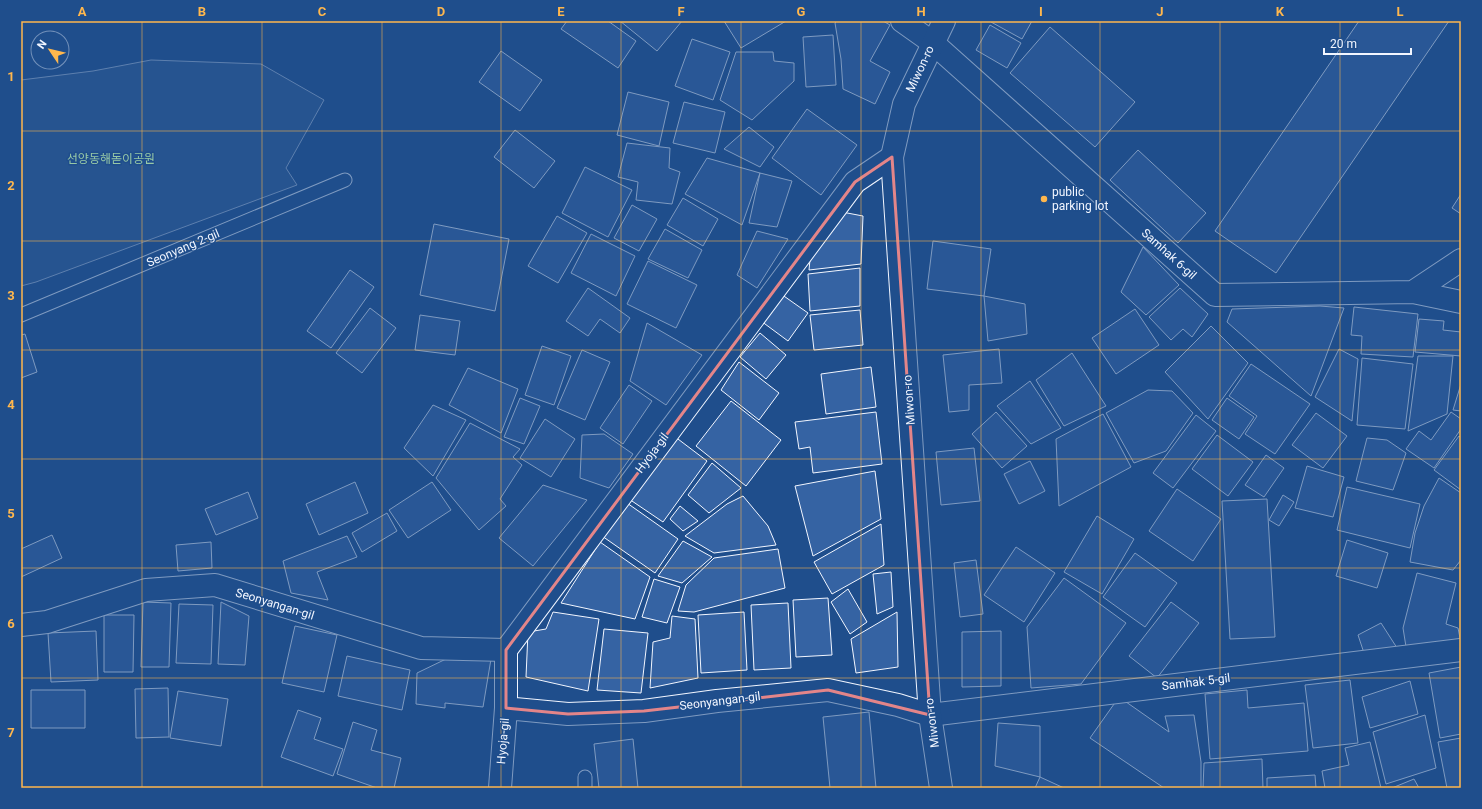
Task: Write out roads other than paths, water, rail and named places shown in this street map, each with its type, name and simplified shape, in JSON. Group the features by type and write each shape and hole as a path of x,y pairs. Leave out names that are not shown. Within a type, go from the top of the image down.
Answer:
{"street":[{"name":"Samhak 6-gil","path":"902,21 932,43 1215,295 1413,292 1461,302"},
{"name":"Miwon-ro","path":"941,788 930,715 892,157 904,104 932,43 944,21"},
{"name":"Hyoja-gil","path":"500,788 506,708 506,650 855,182 892,157"},
{"path":"1413,292 1461,260"},
{"name":"Seonyangan-gil","path":"21,625 47,622 146,590 215,586 421,648 506,650"},
{"name":"Samhak 5-gil","path":"930,715 1461,650"},
{"name":"Seonyangan-gil","path":"506,708 568,714 644,710 828,690 898,705 930,715"}],"lane":[{"name":"Seonyang 2-gil","path":"21,315 345,180"}],"place":[{"name":"public parking lot","path":"1044,199"}],"park label":[{"name":"선양동해돋이공원","path":"111,159"}]}
